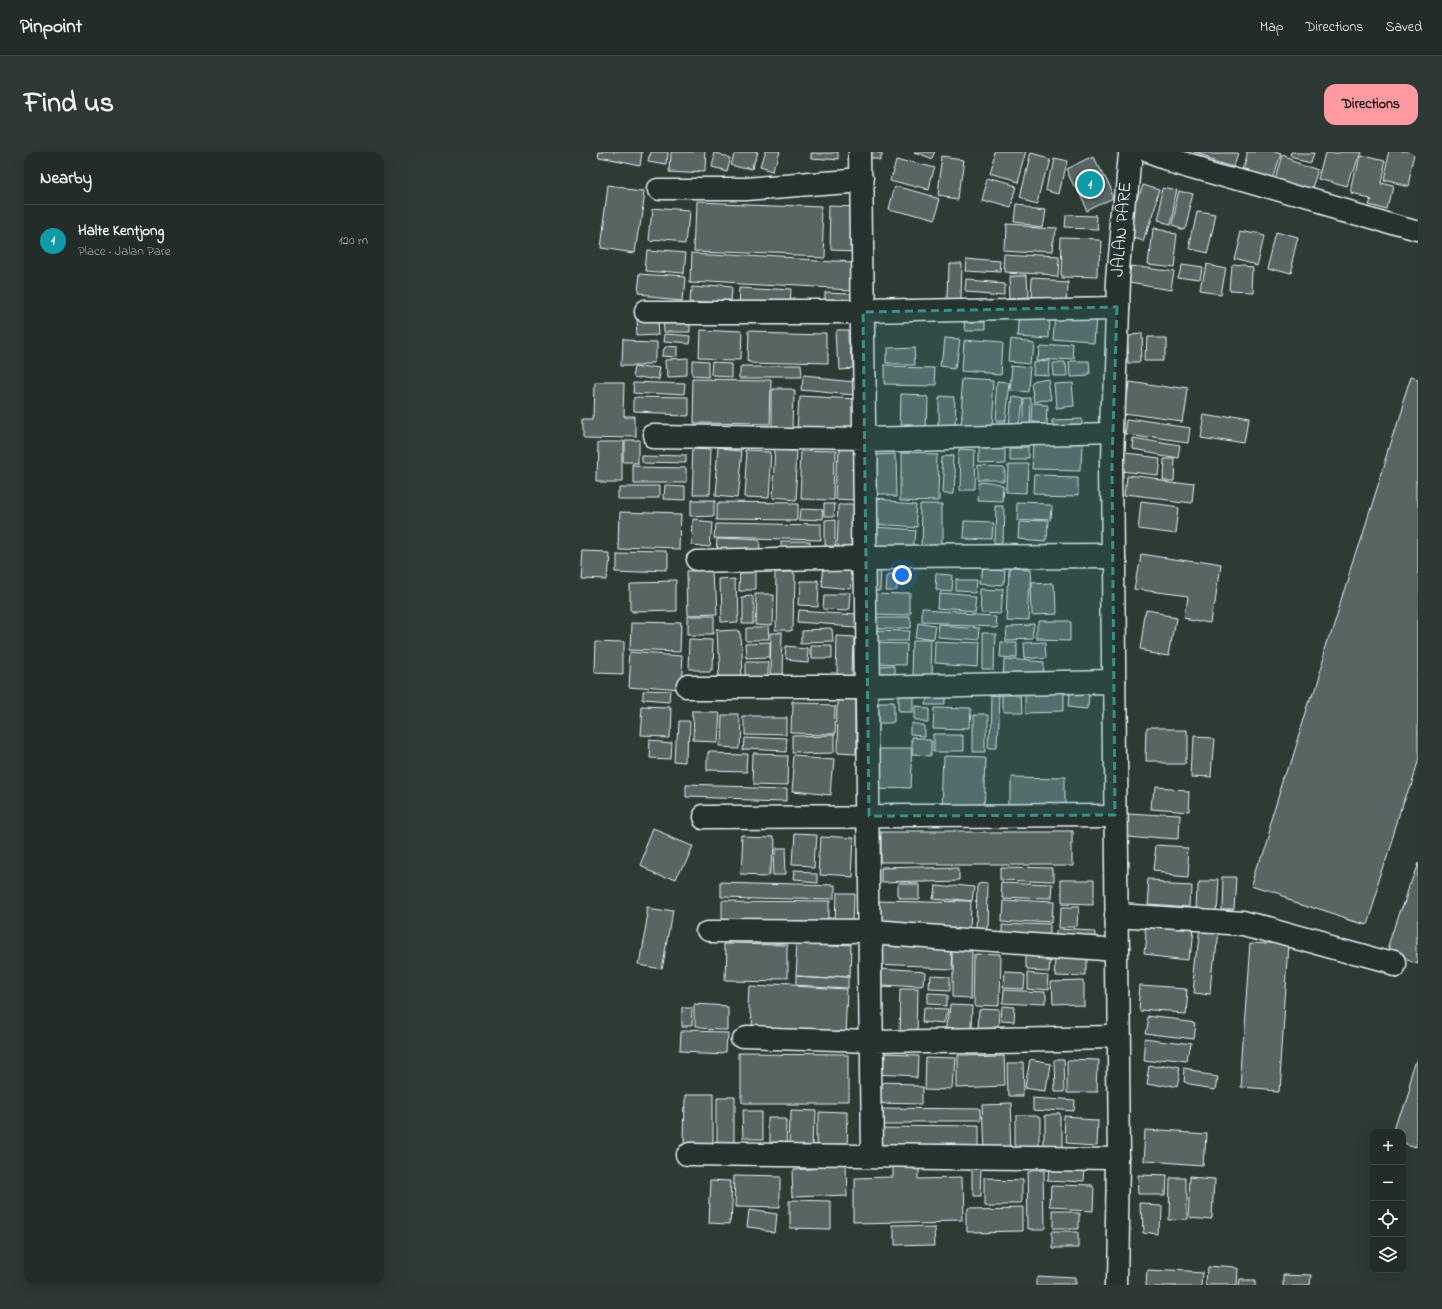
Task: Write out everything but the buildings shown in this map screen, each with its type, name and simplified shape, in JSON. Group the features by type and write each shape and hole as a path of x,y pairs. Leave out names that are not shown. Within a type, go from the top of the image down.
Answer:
{"street":[{"path":"861,152 872,1156"},
{"name":"JALAN PARE","path":"1116,1276 1118,1159 1113,433 1118,280 1129,152"},
{"path":"1146,152 1418,231"},
{"path":"659,189 746,189 862,180"},
{"path":"644,312 863,312 1117,307"},
{"path":"654,436 865,439 1113,433"},
{"path":"697,560 866,557 1113,556"},
{"path":"687,687 1114,682"},
{"path":"701,817 1115,815"},
{"path":"1116,915 1244,923 1393,964"},
{"path":"710,931 870,932 1117,950"},
{"path":"744,1038 871,1042 1117,1038"},
{"path":"689,1154 1118,1159"}],"highlighted area":[{"path":"1117,307 1112,461 1115,815 869,816 863,312"}],"place":[{"name":"Halte Kentjong","path":"1090,184"}]}
